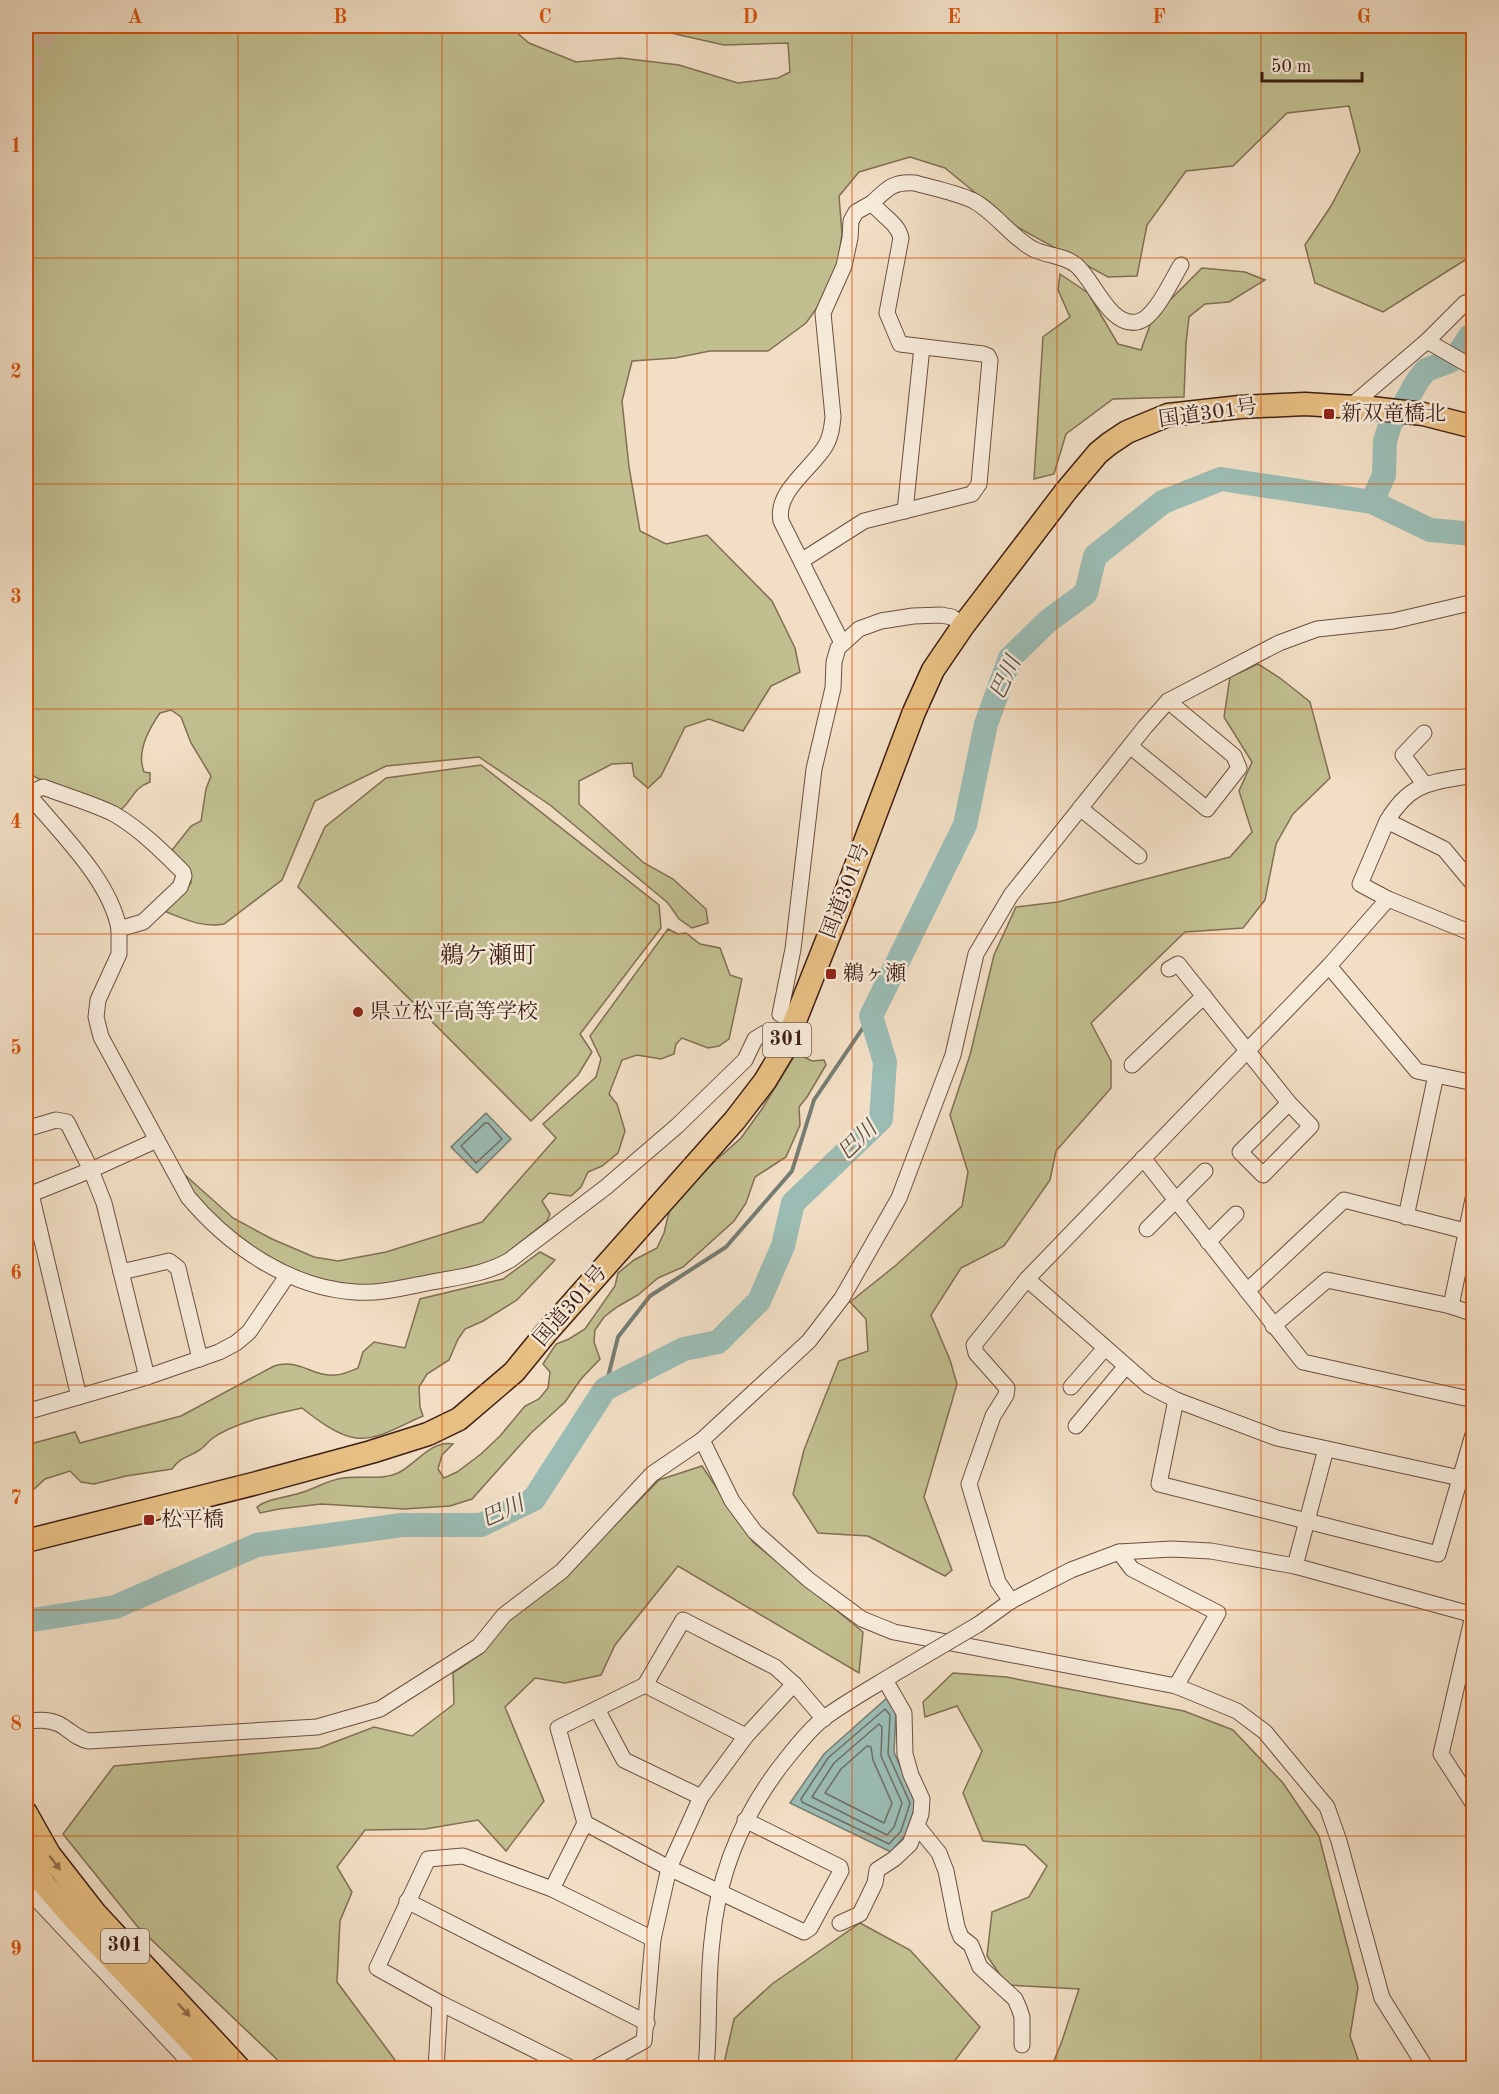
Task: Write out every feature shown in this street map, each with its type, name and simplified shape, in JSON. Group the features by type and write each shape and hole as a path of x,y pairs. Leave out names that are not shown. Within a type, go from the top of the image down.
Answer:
{"highway":[{"name":"国道301号","path":"26,1541 371,1452 428,1434 459,1419 514,1372 735,1120 765,1081 783,1051 914,712 933,670 963,626 1098,453 1126,432 1168,415 1194,411 1305,404 1361,407 1423,414 1473,427"},
{"name":"301","path":"26,1813 49,1854 95,1914 239,2068"},
{"name":"301","path":"26,1854 34,1890 77,1922 216,2068"}],"street":[{"path":"842,643 781,521 780,511 793,486 825,446 832,430 823,313 844,266 851,221 856,212 872,203 892,185 906,182 973,201 1035,250 1066,258 1078,267 1107,307 1121,320 1130,322 1139,322 1146,318 1162,298 1181,265"},
{"path":"801,561 864,521 972,494 979,484 990,360 983,354 900,344 887,313 901,238 899,230 872,203"},
{"path":"1361,407 1432,344 1465,303 1473,300"},
{"path":"1432,344 1468,365"},
{"path":"904,512 922,347"},
{"path":"26,1721 45,1720 58,1724 76,1737 88,1741 317,1727 380,1709 479,1646 504,1615 562,1571 652,1474 702,1440 809,1341 842,1298 899,1198 953,1055 976,954 1011,895 1168,701 1280,643 1317,629 1393,621 1473,602"},
{"path":"792,1027 780,1014 793,950 814,769 833,688 834,662 838,648 859,629 881,621 913,616 952,617 963,626"},
{"path":"1130,746 1207,809 1239,768 1234,756 1168,701"},
{"path":"1424,733 1403,755 1425,785"},
{"path":"1473,775 1418,787 1402,800 1387,821 1360,884 1388,899 1473,934"},
{"path":"119,929 143,922 180,886 184,876 183,872 162,850 112,813 43,787 27,792 99,880 116,912 119,954 102,990 96,1017 101,1037 188,1197 204,1216 258,1258 287,1276 330,1290 356,1293 383,1292 497,1268 606,1187 676,1125 745,1060 755,1039 765,1033 792,1027"},
{"path":"1080,808 1139,856"},
{"path":"1387,821 1444,849 1473,885"},
{"path":"1011,1600 998,1582 969,1484 993,1416 1006,1395 1007,1388 976,1353 974,1345 1027,1279 1329,966 1388,899"},
{"path":"1169,969 1178,964 1289,1103 1311,1126 1263,1175 1240,1152 1289,1103"},
{"path":"1329,966 1417,1071 1473,1083"},
{"path":"1132,1065 1204,996"},
{"path":"1406,1216 1436,1075"},
{"path":"26,1129 56,1120 67,1122 91,1170 104,1203 147,1377"},
{"path":"79,1396 28,1195 157,1140"},
{"path":"1143,1158 1303,1362 1473,1400"},
{"path":"1147,1229 1205,1171"},
{"path":"1450,1306 1473,1194"},
{"path":"1247,1291 1344,1200 1465,1231"},
{"path":"1208,1242 1236,1214"},
{"path":"121,1272 169,1261 178,1268 200,1359"},
{"path":"26,1412 147,1377 200,1359 236,1343 249,1332 287,1276"},
{"path":"1027,1279 1149,1386 1176,1400 1277,1438 1460,1478"},
{"path":"1273,1326 1327,1280 1450,1306 1473,1314"},
{"path":"1071,1387 1105,1348"},
{"path":"1076,1426 1126,1366"},
{"path":"1176,1400 1159,1484 1438,1554 1473,1431"},
{"path":"702,1440 732,1501 754,1532 809,1580 862,1619 894,1632 1176,1686 1237,1711 1265,1732 1328,1807 1340,1840 1382,1998 1426,2068"},
{"path":"1295,1566 1326,1449"},
{"path":"706,2068 709,2039 711,1942 718,1892 745,1820 767,1783 799,1744 824,1719 889,1677 979,1624 1011,1600 1071,1570 1119,1552 1172,1549 1211,1551 1295,1566 1473,1613 1441,1754 1473,1805"},
{"path":"1119,1552 1132,1569 1218,1613 1176,1686"},
{"path":"552,1889 585,1823 558,1728 645,1685 683,1620 775,1667 794,1684 824,1719"},
{"path":"840,1923 860,1914 875,1883 877,1870 894,1859 910,1844 921,1814 922,1799 911,1775 905,1754 904,1713 889,1677"},
{"path":"595,2068 644,2041 653,1939 669,1868 701,1797 746,1736 794,1684"},
{"path":"645,1685 746,1736"},
{"path":"597,1709 624,1760 701,1797"},
{"path":"585,1823 669,1868 804,1932 810,1928 841,1871 840,1867 745,1820"},
{"path":"918,1827 939,1853 946,1871 957,1927 962,1937 971,1946 980,1967 1015,1999 1022,2017 1022,2045"},
{"path":"561,2066 377,1968 428,1859 463,1856 552,1889 653,1939"},
{"path":"34,1890 195,2068"},
{"path":"407,1901 647,2022"},
{"path":"436,2068 440,2003"}],"shaded area":[{"path":"26,26 509,26 529,43 576,62 621,58 679,65 738,83 778,78 790,72 788,43 724,45 640,26 1473,26 1473,255 1383,312 1315,283 1305,245 1331,206 1360,151 1349,106 1287,113 1233,166 1186,171 1147,225 1137,276 1108,277 1017,227 945,168 910,157 859,172 839,196 842,234 835,283 806,323 768,351 710,351 675,358 632,361 622,401 629,467 640,531 666,544 707,535 772,601 795,648 800,672 771,686 743,731 709,719 685,727 661,776 648,788 634,776 632,763 612,764 579,781 579,804 644,863 673,879 706,909 708,923 692,928 679,919 668,903 550,805 479,757 386,766 315,801 282,880 224,924 201,924 164,911 191,883 190,873 172,850 191,826 201,821 206,789 211,776 191,743 181,717 171,710 160,713 142,749 142,764 144,772 150,773 150,782 143,785 117,812 37,778 26,770"},
{"path":"1202,268 1245,272 1265,280 1229,302 1205,304 1189,317 1184,397 1113,399 1066,434 1054,474 1034,479 1043,337 1070,317 1058,290 1060,274 1088,293 1118,344 1141,350 1153,317"},
{"path":"1258,664 1310,702 1330,778 1293,814 1276,844 1265,900 1243,928 1185,932 1091,1023 1111,1061 1111,1088 1056,1151 1050,1180 1004,1246 961,1268 931,1315 950,1360 957,1384 924,1497 952,1570 945,1576 868,1536 818,1533 793,1494 804,1450 839,1361 868,1351 866,1319 850,1302 895,1266 962,1206 968,1172 950,1115 970,1055 994,955 1016,907 1058,902 1230,857 1252,832 1239,791 1252,762 1224,717 1230,677"},
{"path":"481,765 659,905 661,928 580,1034 592,1052 578,1075 531,1121 298,887 325,827 386,778"},
{"path":"668,929 678,934 686,933 700,944 720,948 730,975 742,979 729,1039 719,1046 708,1048 682,1038 676,1044 674,1054 661,1059 637,1055 622,1060 609,1094 617,1104 625,1131 618,1153 602,1166 588,1172 581,1187 571,1196 549,1193 542,1201 550,1214 547,1221 493,1264 381,1285 353,1287 309,1277 263,1254 210,1214 195,1196 185,1175 233,1218 272,1239 314,1257 338,1261 386,1252 482,1222 556,1138 543,1124 596,1077 601,1059 590,1036"},
{"path":"796,1053 812,1061 824,1060 826,1065 799,1107 800,1125 786,1157 755,1177 746,1203 734,1221 683,1267 658,1278 638,1295 604,1317 595,1330 594,1342 600,1359 581,1379 565,1402 531,1433 472,1499 450,1506 404,1509 321,1504 260,1513 257,1507 267,1502 337,1479 385,1477 398,1473 431,1449 445,1443 453,1444 442,1455 438,1469 444,1478 457,1472 481,1454 500,1436 525,1406 539,1399 548,1388 550,1372 543,1364 556,1344 585,1329 615,1286 618,1273 634,1260 657,1248 664,1233 670,1208 713,1163 741,1138 762,1109"},
{"path":"540,1252 555,1260 517,1300 465,1329 449,1360 427,1374 419,1387 423,1416 373,1437 356,1438 335,1431 302,1408 232,1427 213,1438 200,1450 181,1460 172,1469 126,1476 94,1484 81,1482 70,1471 45,1479 32,1491 26,1491 26,1445 75,1432 80,1443 181,1416 274,1366 291,1364 327,1375 347,1373 358,1368 363,1352 374,1342 405,1348 420,1299 503,1279"},
{"path":"702,1466 753,1542 863,1632 859,1673 678,1566 615,1645 601,1675 565,1683 535,1678 505,1707 544,1801 506,1851 478,1820 425,1829 365,1830 337,1867 352,1892 340,1921 337,1982 401,2068 286,2068 137,1926 63,1834 114,1766 319,1748 374,1727 412,1736 454,1704 453,1673 484,1652 504,1621 567,1574 659,1480"},
{"path":"953,1673 1006,1677 1184,1711 1233,1730 1283,1783 1319,1836 1358,1987 1350,2036 1361,2068 1051,2068 1079,1989 1007,1985 987,1956 992,1912 1029,1897 1047,1866 1025,1845 983,1841 963,1793 982,1751 957,1706 925,1717 923,1702"},
{"path":"860,1923 910,1950 980,2027 953,2063 955,2068 723,2068 734,2019 772,1984"}],"water":[{"path":"486,1113 511,1139 477,1173 451,1147"},
{"path":"887,1698 896,1713 894,1752 916,1803 906,1834 891,1852 790,1803 824,1754"}],"waterway":[{"path":"1372,502 1384,475 1385,441 1391,422 1426,370 1450,361 1474,334"},
{"name":"巴川","path":"26,1621 115,1607 257,1545 402,1525 481,1525 534,1499 605,1389 684,1349 718,1342 759,1301 783,1246 793,1203 881,1119 885,1062 871,1016 965,825 986,724 1010,658 1048,621 1086,593 1095,556 1163,502 1221,479 1372,502 1430,530 1474,534"},
{"path":"605,1389 618,1337 650,1296 726,1247 792,1171 814,1100 871,1016"}],"tunnel":[{"path":"26,75 50,26"}],"place":[{"name":"新双竜橋北","path":"1329,414"},
{"name":"鵜ヶ瀬","path":"831,974"},
{"name":"県立松平高等学校","path":"358,1012"},
{"name":"松平橋","path":"149,1520"}],"district":[{"name":"鵜ケ瀬町","path":"488,957"}]}
